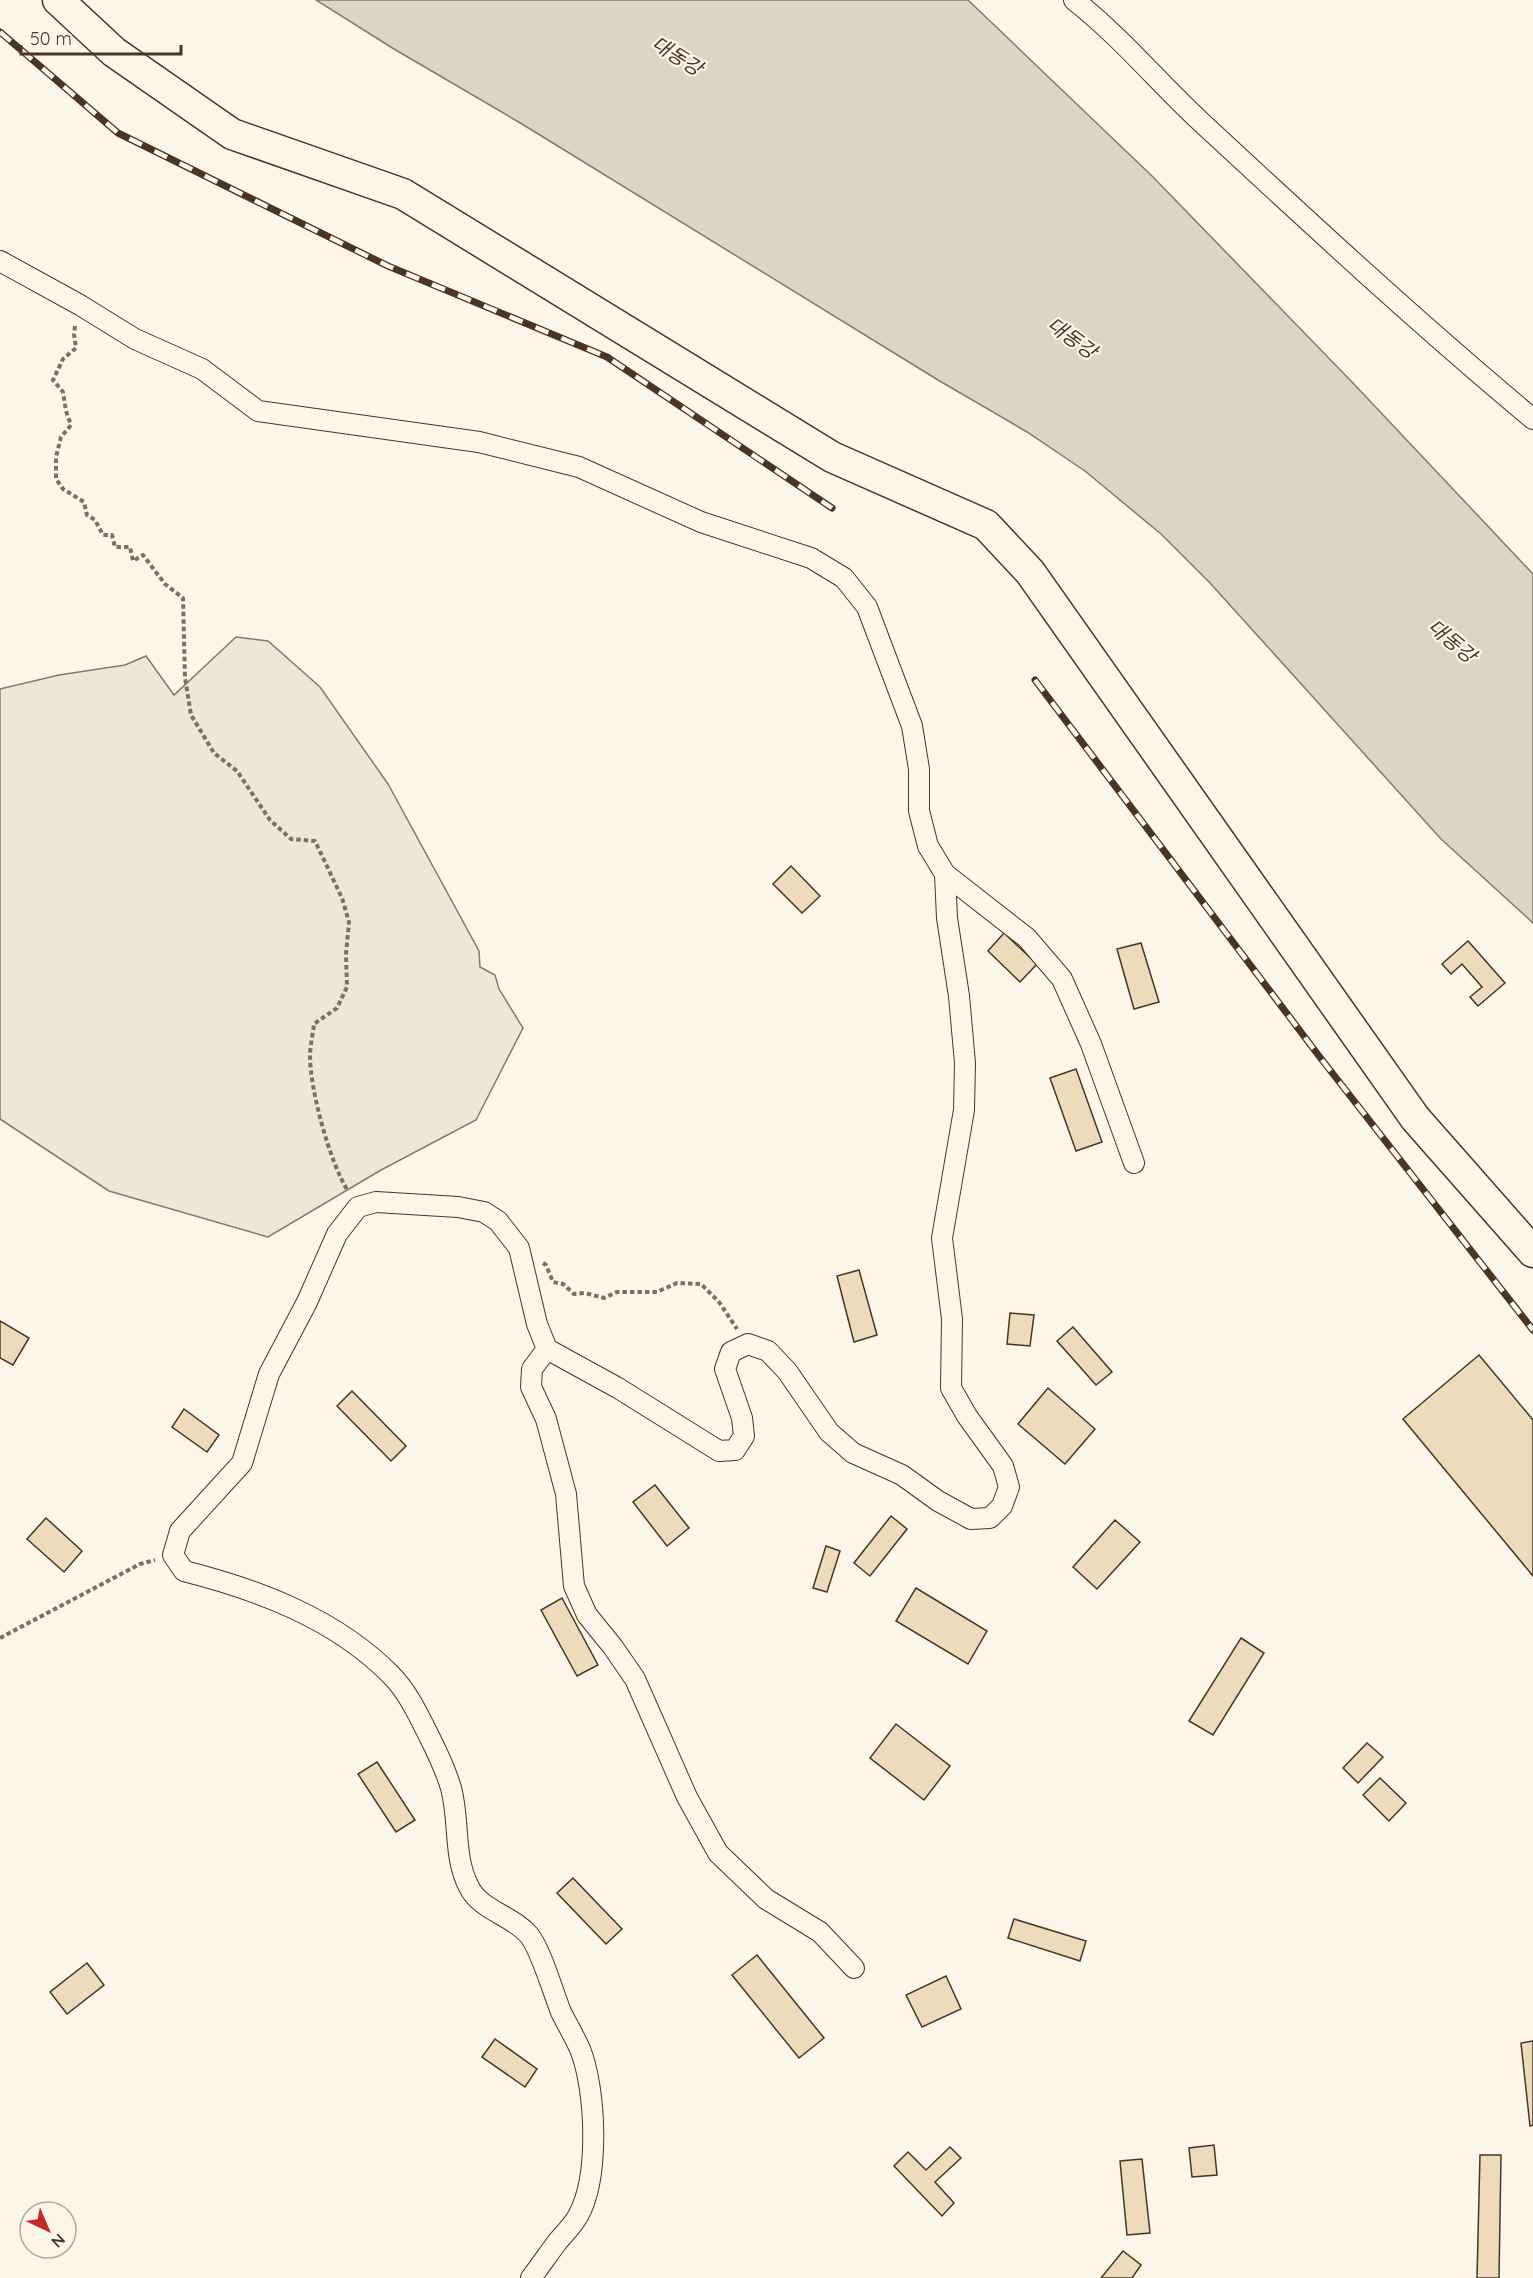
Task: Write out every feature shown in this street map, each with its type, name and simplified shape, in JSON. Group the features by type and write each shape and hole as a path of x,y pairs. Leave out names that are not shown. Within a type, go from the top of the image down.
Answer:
{"main road":[{"path":"58,0 114,52 232,134 403,194 832,457 986,525 1030,572 1415,1118 1533,1251"}],"street":[{"path":"1074,0 1098,19 1200,121 1349,258 1417,320 1533,419"},
{"path":"0,261 80,305 135,339 202,369 258,411 479,442 579,467 701,522 811,558 844,578 867,607 912,726 919,769 919,811 928,846 945,873 1027,938 1062,979 1091,1044 1134,1163"},
{"path":"531,2278 578,2216 589,2186 593,2116 580,2049 566,2023 530,1936 506,1916 487,1906 469,1889 460,1866 456,1808 451,1786 417,1711 393,1677 357,1645 321,1622 279,1603 184,1571 173,1555 180,1531 242,1463 269,1374 307,1302 337,1234 358,1207 376,1202 458,1207 483,1212 498,1221 519,1248 537,1324 547,1349 618,1388 719,1451 735,1450 744,1436 742,1418 725,1369 731,1352 748,1344 768,1351 788,1371 829,1432 853,1453 902,1475 938,1501 971,1519 990,1518 1002,1506 1009,1487 1003,1466 967,1416 951,1388 952,1319 942,1238 964,1110 965,1063 959,996 947,918 945,873"},
{"path":"547,1349 532,1369 531,1387 546,1419 566,1494 574,1586 587,1615 635,1679 687,1797 718,1853 766,1899 819,1932 854,1968"}],"path":[{"path":"80,305 74,334 76,348 63,358 53,380 63,392 71,425 61,437 56,458 56,479 63,489 84,502 87,515 95,520 104,535 112,536 115,546 130,547 133,561 143,555 165,584 183,598 185,678 191,716 214,753 237,771 270,820 291,839 315,841 342,898 349,922 346,954 347,987 337,1008 314,1024 310,1057 319,1113 346,1188 358,1207"},
{"path":"519,1248 546,1266 553,1282 563,1284 574,1294 585,1293 604,1298 616,1292 657,1292 677,1283 701,1284 719,1302 748,1344"},
{"path":"0,1638 140,1564 173,1555"}],"shaded area":[{"path":"236,637 268,641 320,687 388,784 479,951 480,967 495,975 499,989 523,1028 476,1120 381,1170 268,1237 109,1191 0,1119 0,689 59,675 125,665 146,656 174,695"}],"water":[{"name":"대동강","path":"316,0 968,0 1152,176 1352,382 1533,574 1533,923 1441,839 1210,583 1161,534 1085,471 1027,432"}],"building":[{"path":"791,866 820,896 802,913 773,884"},
{"path":"1004,933 1037,964 1020,982 988,951"},
{"path":"1468,941 1505,983 1478,1006 1470,997 1482,987 1462,964 1451,974 1442,964"},
{"path":"1141,943 1159,1002 1134,1009 1117,949"},
{"path":"1076,1069 1102,1142 1076,1151 1050,1078"},
{"path":"859,1270 877,1335 854,1342 837,1276"},
{"path":"1010,1313 1034,1315 1030,1346 1007,1344"},
{"path":"0,1321 29,1338 13,1365 0,1358"},
{"path":"1073,1327 1112,1372 1096,1385 1057,1341"},
{"path":"1479,1355 1533,1420 1533,1576 1403,1419"},
{"path":"1048,1388 1095,1429 1065,1464 1018,1424"},
{"path":"352,1391 406,1446 391,1461 337,1406"},
{"path":"184,1409 219,1435 207,1452 172,1427"},
{"path":"655,1485 689,1528 667,1546 633,1502"},
{"path":"891,1516 907,1529 870,1576 854,1563"},
{"path":"46,1518 82,1551 64,1572 27,1539"},
{"path":"1115,1520 1140,1542 1097,1589 1073,1567"},
{"path":"826,1546 840,1551 827,1592 813,1588"},
{"path":"916,1588 987,1631 968,1664 896,1621"},
{"path":"562,1598 598,1665 577,1676 541,1610"},
{"path":"1241,1638 1264,1653 1213,1735 1189,1721"},
{"path":"896,1724 950,1766 924,1800 870,1758"},
{"path":"1367,1743 1383,1757 1358,1783 1343,1768"},
{"path":"377,1762 415,1820 396,1832 358,1774"},
{"path":"1380,1778 1406,1803 1389,1821 1363,1795"},
{"path":"573,1878 622,1929 606,1944 557,1893"},
{"path":"1014,1919 1086,1941 1080,1961 1008,1938"},
{"path":"757,1955 824,2038 799,2058 732,1975"},
{"path":"87,1963 104,1985 67,2014 50,1992"},
{"path":"946,1976 961,2009 922,2027 906,1995"},
{"path":"495,2039 537,2069 525,2087 482,2057"},
{"path":"1533,2041 1533,2125 1530,2126 1521,2043"},
{"path":"1214,2145 1217,2175 1192,2177 1189,2148"},
{"path":"950,2147 961,2158 935,2182 954,2203 942,2216 894,2166 908,2152 926,2170"},
{"path":"1480,2155 1501,2155 1499,2278 1477,2278"},
{"path":"1142,2159 1150,2233 1127,2235 1120,2161"},
{"path":"1123,2251 1141,2265 1132,2278 1101,2278"}],"railway":[{"path":"0,32 118,133 388,266 607,357 832,508"},
{"path":"1035,680 1319,1056 1533,1330"}]}
